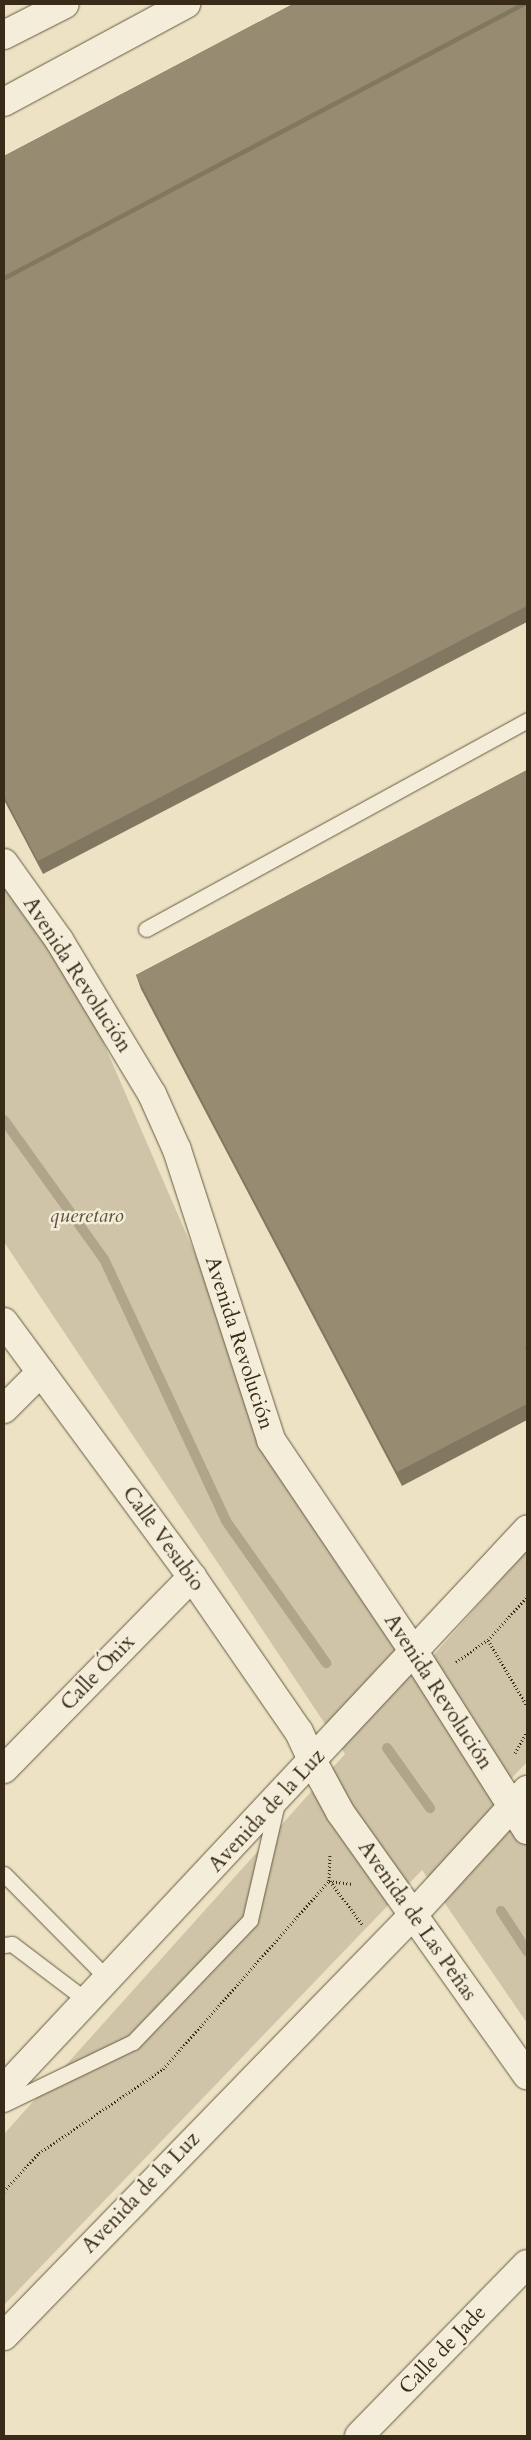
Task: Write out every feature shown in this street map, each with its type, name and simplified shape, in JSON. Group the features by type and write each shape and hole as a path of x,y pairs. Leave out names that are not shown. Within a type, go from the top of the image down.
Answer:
{"main road":[{"path":"4,36 65,4"},
{"path":"4,102 186,4"},
{"name":"Avenida Revolución","path":"4,863 59,940 152,1094 177,1150 271,1440 414,1652 489,1771 519,1799 527,1830"},
{"name":"Calle Vesubio","path":"4,1322 192,1577 299,1732 313,1762"},
{"path":"4,1409 41,1372"},
{"name":"Avenida de la Luz","path":"4,2089 313,1762 527,1530"},
{"name":"Calle Ónix","path":"4,1769 192,1577"},
{"name":"Avenida de Las Peñas","path":"313,1762 340,1812 392,1884 412,1916 527,2075"},
{"name":"Avenida de la Luz","path":"4,2336 412,1916 519,1799"},
{"name":"Calle de Jade","path":"359,2436 527,2264"}],"lane":[{"path":"146,929 527,720"},
{"path":"4,2104 133,2042 250,1920 278,1799"},
{"path":"4,1874 108,1980"},
{"path":"4,1945 12,1944 87,2001"}],"path":[{"path":"431,1680 488,1640 527,1597"},
{"path":"488,1640 527,1706"},
{"path":"4,2191 39,2153 163,2069 329,1881 380,1948"}],"green space":[{"name":"queretaro","path":"4,861 59,940 283,1457 423,1667 527,1550 527,1762 509,1781 527,1804 527,2023 422,1870 4,2305 4,2134 345,1754 4,1242"}],"building":[{"path":"293,4 519,4 4,276 4,156"},
{"path":"527,5 527,606 38,861 4,796 4,281"},
{"path":"527,770 527,1346 525,1347 527,1352 527,1404 397,1472 136,975"}],"waterway":[{"path":"4,1120 104,1259 226,1521 326,1663"},
{"path":"387,1748 430,1808"},
{"path":"501,1911 527,1951"}]}
